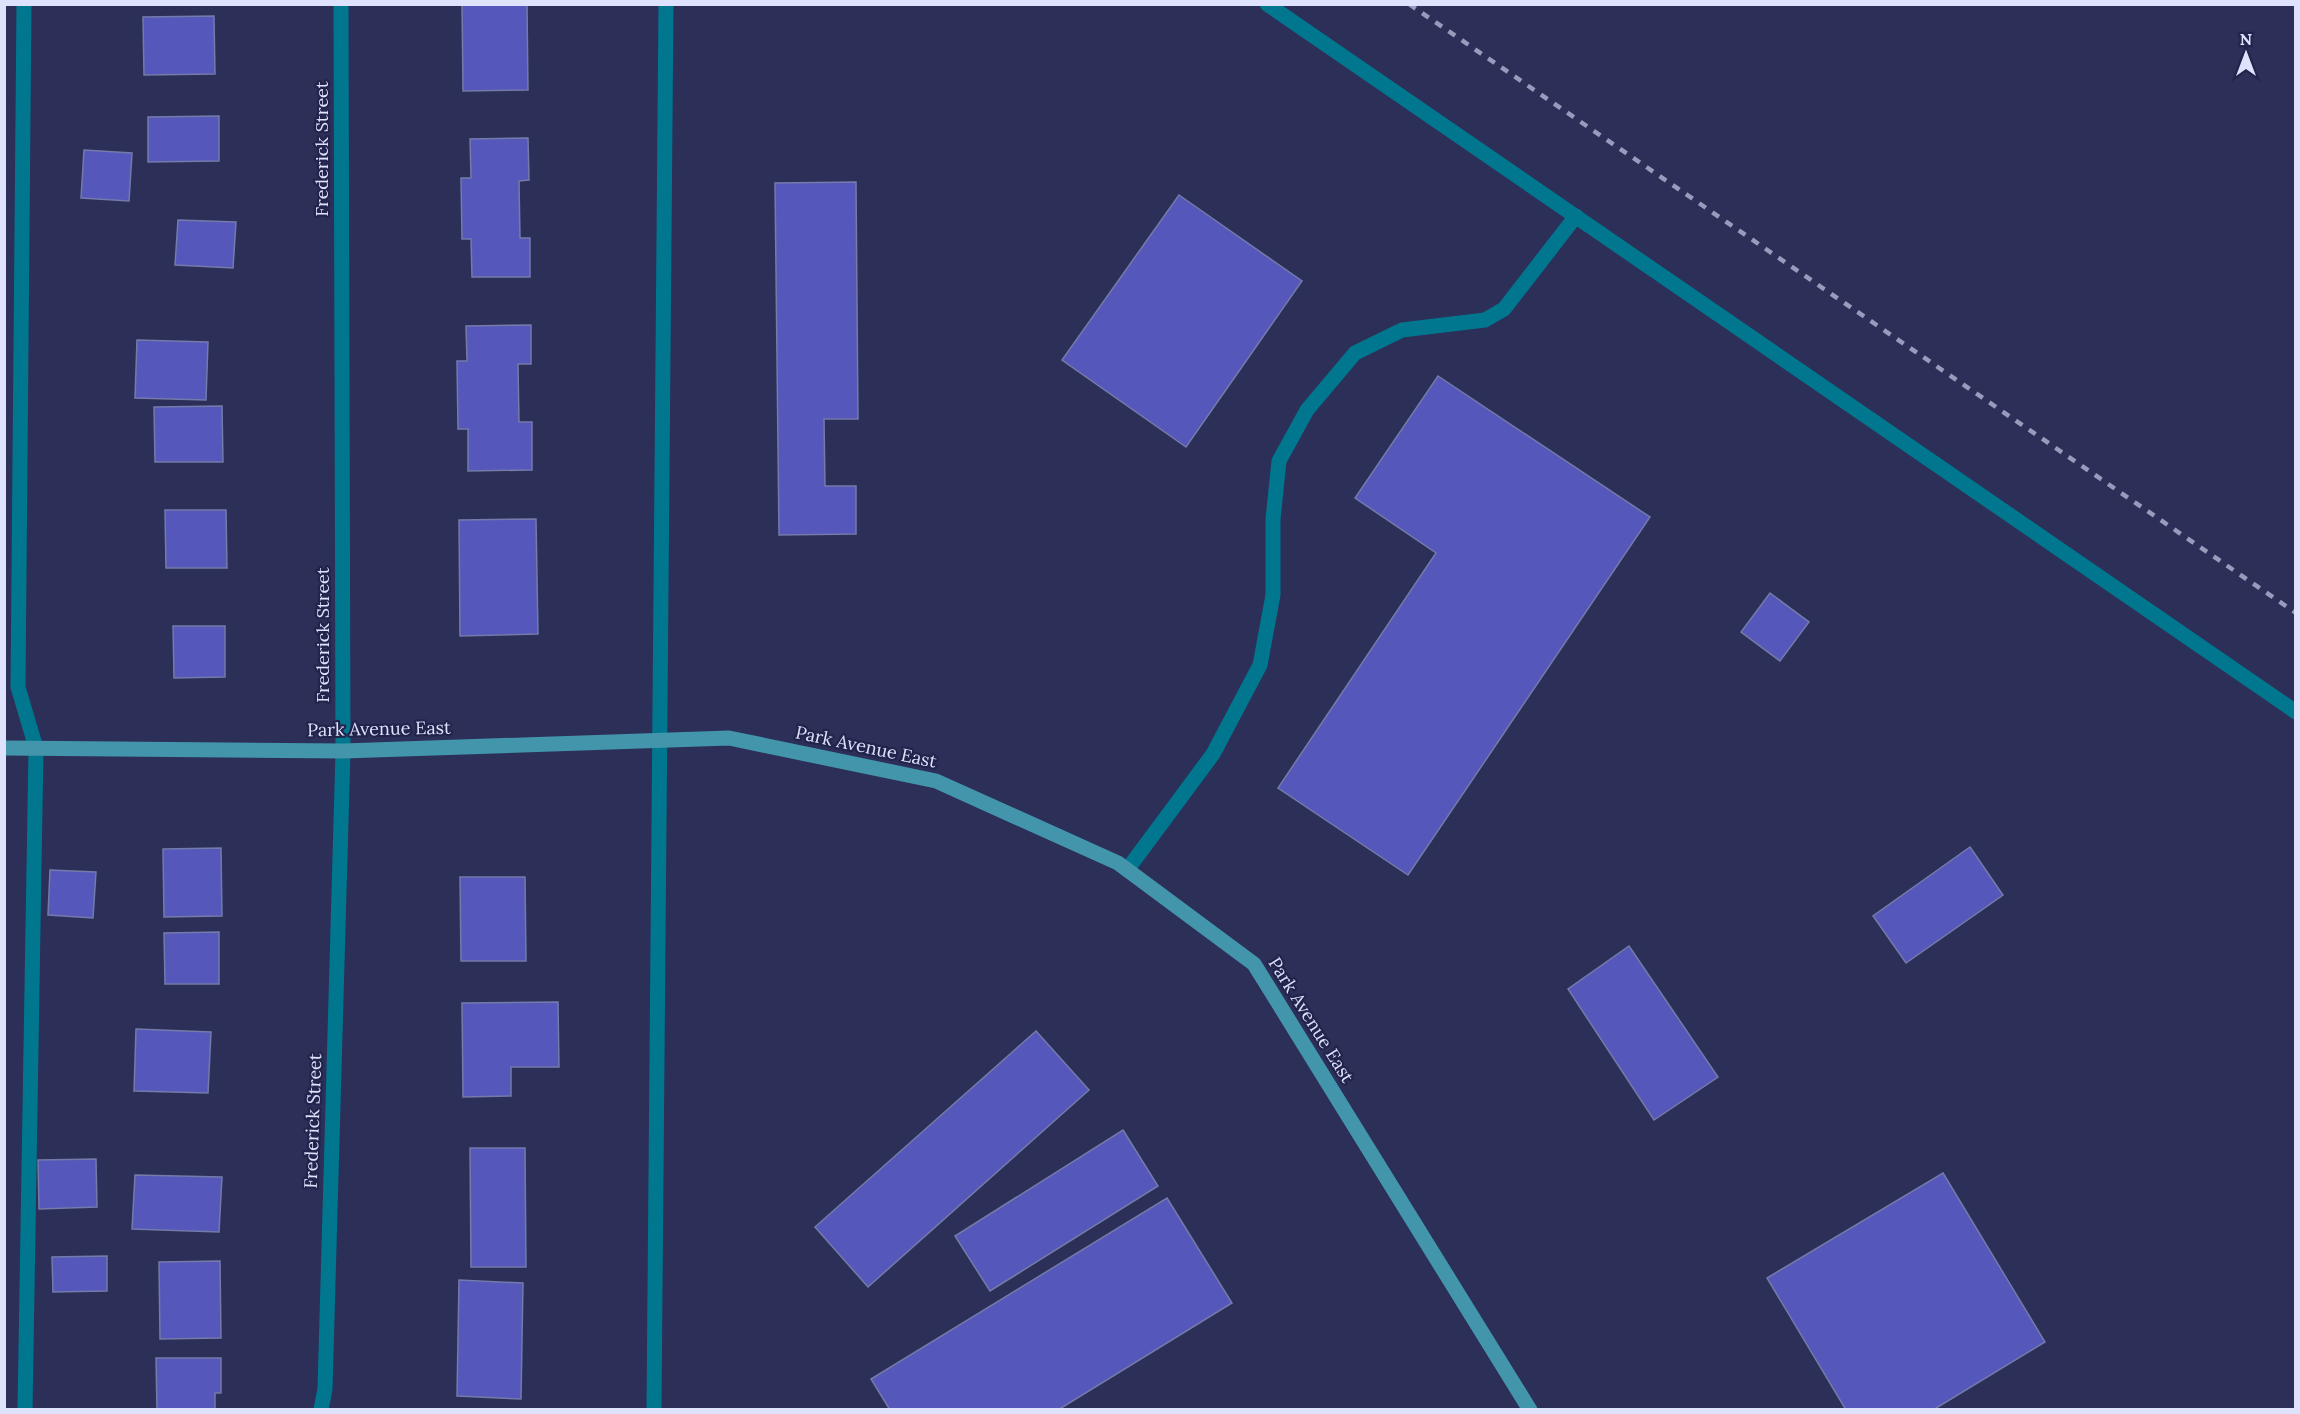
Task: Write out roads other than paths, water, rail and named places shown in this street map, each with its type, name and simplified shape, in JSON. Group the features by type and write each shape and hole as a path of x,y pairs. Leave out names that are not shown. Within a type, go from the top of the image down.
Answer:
{"street":[{"path":"24,4 18,687 36,748 25,1410"},
{"name":"Frederick Street","path":"321,1410 325,1389 343,750 341,4"},
{"path":"654,1410 666,4"},
{"path":"1267,4 2295,712"},
{"path":"1127,870 1213,754 1260,665 1273,595 1273,519 1280,461 1307,410 1355,353 1402,330 1485,320 1504,309 1576,216"},
{"name":"Park Avenue East","path":"4,748 343,750 729,738 936,781 1118,863 1254,964 1530,1410"}],"railway":[{"path":"1409,4 2296,613"}]}
